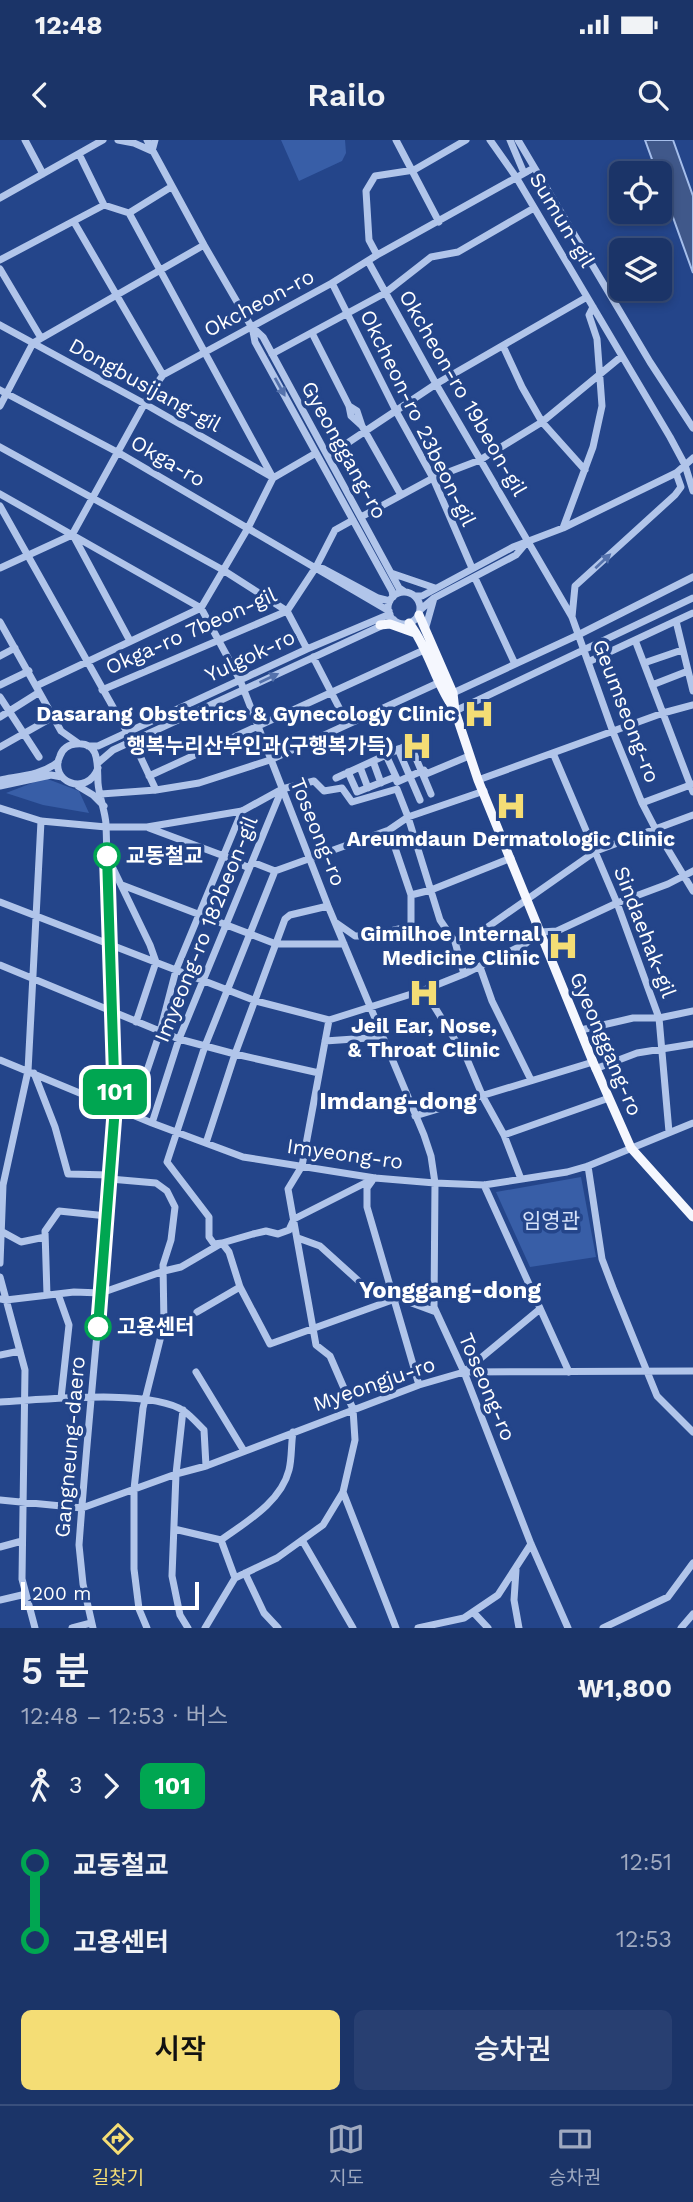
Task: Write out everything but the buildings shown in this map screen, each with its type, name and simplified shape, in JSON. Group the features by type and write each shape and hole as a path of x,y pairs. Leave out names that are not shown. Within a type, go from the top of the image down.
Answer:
{"main road":[{"name":"Gyeonggang-ro","path":"419,612 424,650 438,683 455,711"},
{"name":"Gyeonggang-ro","path":"409,623 420,632 453,693 455,711 469,756 594,1065 631,1148 693,1217"},
{"path":"380,625 420,632"}],"street":[{"path":"25,140 43,174"},
{"path":"0,198 103,140"},
{"path":"118,140 152,151 155,140"},
{"name":"Gyeonggang-ro","path":"147,140 251,326 255,342 316,453 388,575 405,592"},
{"path":"396,140 439,222"},
{"path":"377,255 369,240 366,191 375,176 414,170 467,140"},
{"name":"Sumun-gil","path":"489,140 523,173 534,208 685,465 693,492"},
{"path":"510,140 523,173"},
{"path":"518,140 650,362 693,428"},
{"path":"79,154 104,205 129,213 273,478"},
{"name":"Okcheon-ro","path":"163,374 332,284 377,255 523,173"},
{"path":"129,213 171,187"},
{"path":"0,260 104,205"},
{"path":"272,354 385,293 431,257 458,252 534,208"},
{"path":"0,568 72,535 163,374 74,222"},
{"path":"0,406 4,392 33,343 204,245"},
{"name":"Okcheon-ro 19beon-gil","path":"368,261 528,542"},
{"path":"0,269 41,338"},
{"name":"Okcheon-ro 23beon-gil","path":"332,284 433,478 472,568"},
{"path":"328,456 364,429 436,384 587,297"},
{"path":"563,528 593,447 602,406 597,340 589,315 593,307"},
{"name":"Dongbusijang-gil","path":"0,325 273,478"},
{"name":"Gyeonggang-ro","path":"251,326 263,337 328,456 357,519"},
{"path":"312,333 349,406 357,411 364,429 401,495"},
{"path":"503,346 542,422 585,470"},
{"name":"Okga-ro 7beon-gil","path":"102,690 287,611 316,567 335,530 433,478 480,460 542,422 622,356"},
{"name":"Okga-ro","path":"4,392 119,453 316,567 323,574 370,597 391,615"},
{"path":"0,447 223,570 287,611 307,649"},
{"path":"0,717 37,690 85,661 201,608 248,528 273,478 316,453"},
{"path":"73,784 86,783 96,774 103,756 380,625 391,615 392,599 405,592 422,596 513,547 563,528 676,473 693,458"},
{"path":"572,617 575,586 675,495 681,487 676,473"},
{"path":"0,494 201,608"},
{"path":"0,506 127,732"},
{"path":"72,535 130,640"},
{"path":"391,615 409,623 434,598 516,555 528,542"},
{"name":"Geumseong-ro","path":"528,542 572,617 613,732 642,803 654,828 693,891"},
{"path":"370,622 374,611 370,597 380,589 388,575 435,589"},
{"name":"Gyeonggang-ro","path":"388,575 392,599"},
{"path":"453,693 579,635 693,577"},
{"path":"475,578 515,664"},
{"path":"415,596 419,602 419,612"},
{"name":"Okga-ro","path":"370,597 392,599"},
{"path":"420,632 434,598"},
{"path":"455,711 693,598"},
{"name":"Toseong-ro","path":"201,608 244,690 328,906 431,1156 435,1183 434,1307 464,1373 531,1544 568,1628"},
{"path":"588,662 693,613"},
{"name":"Yulgok-ro","path":"89,746 98,746 307,649 391,615"},
{"path":"676,621 693,691"},
{"path":"0,622 61,731 63,747 58,762 51,768 0,780"},
{"path":"635,640 692,787 642,803"},
{"path":"0,656 15,648"},
{"path":"149,776 424,650"},
{"path":"644,663 682,650"},
{"path":"313,657 348,723"},
{"path":"0,685 29,670"},
{"path":"652,685 688,671"},
{"path":"101,794 156,790 199,783 270,760 438,683"},
{"path":"0,697 39,757"},
{"path":"478,779 663,713 693,705"},
{"path":"0,747 53,717"},
{"path":"61,731 78,744"},
{"path":"133,741 156,790"},
{"path":"336,778 410,744 432,794"},
{"path":"61,753 70,745 89,746 97,755 98,765"},
{"path":"398,749 420,800"},
{"name":"Sindaehak-gil","path":"553,753 617,903 659,1018 669,1132"},
{"path":"386,755 408,805"},
{"path":"422,771 426,774 469,756"},
{"path":"373,761 381,783"},
{"path":"58,762 62,777"},
{"name":"Gangneung-daero","path":"92,1625 79,1545 115,1107 106,827 98,784 98,765"},
{"path":"360,767 368,788"},
{"path":"398,782 422,771"},
{"path":"348,772 357,792 395,778 398,782"},
{"path":"0,786 51,775 62,777 85,789 104,807"},
{"path":"0,808 41,821 106,827 147,827 242,811 282,789 314,780 324,791 342,788 352,802 397,789 440,920 455,942 464,974"},
{"name":"Imyeong-ro 182beon-gil","path":"152,1123 179,1038 282,789"},
{"path":"147,827 224,856 275,871 389,830 408,817 484,792"},
{"path":"132,1115 160,1032 176,970 242,811"},
{"path":"455,942 472,938 596,851 693,815"},
{"path":"0,1263 3,1185 31,1072 32,977 41,821"},
{"path":"335,921 355,936 370,936 411,926 411,895 389,830"},
{"path":"107,856 156,962 136,1022"},
{"path":"411,895 431,890 511,858"},
{"path":"275,871 205,1046 167,1162 209,1217 209,1237 214,1244 266,1231 278,1234 289,1230 294,1219 375,1178"},
{"path":"0,902 256,1001 330,1020 424,990 464,974 525,944 541,932 557,930 693,871"},
{"path":"122,885 276,944 344,944"},
{"path":"206,1143 285,919 289,915 328,906"},
{"path":"0,965 160,1032 235,1055 318,1073"},
{"path":"480,967 492,1000 531,1080"},
{"path":"424,990 467,1059 483,1097 505,1135 521,1179"},
{"path":"581,1030 633,1018 659,1018 693,1012"},
{"path":"205,1628 234,1578 277,1558 323,1525 343,1492 355,1440 353,1409 330,1356 316,1345 288,1189 302,1166 330,1020"},
{"path":"325,1041 383,1037"},
{"path":"415,1116 531,1080 637,1053 693,1044"},
{"name":"Imyeong-ro","path":"0,1060 152,1123 243,1157 375,1178 484,1185 521,1179 588,1167 693,1123"},
{"path":"31,1072 55,1127 68,1174 156,1183 167,1192 175,1207 164,1270 164,1324 146,1399 134,1489 134,1569 139,1609 147,1628"},
{"path":"505,1135 609,1098"},
{"path":"588,1167 602,1259 657,1396 691,1427"},
{"path":"375,1178 367,1188 367,1207 419,1385"},
{"path":"484,1185 569,1372"},
{"path":"47,1295 45,1231 59,1210 107,1216"},
{"path":"1,1231 21,1242 45,1237"},
{"path":"298,1238 320,1246 363,1285 436,1312"},
{"path":"3,1299 101,1293 164,1270 181,1268 222,1243"},
{"path":"222,1243 229,1252 240,1287 270,1344 395,1299"},
{"path":"0,1277 3,1299 25,1370 22,1578 35,1628"},
{"path":"197,1312 240,1287"},
{"path":"58,1294 69,1325 61,1398"},
{"path":"464,1373 540,1308"},
{"path":"0,1355 20,1351"},
{"name":"Myeongju-ro","path":"82,1508 206,1466 419,1385 464,1373 693,1371"},
{"path":"196,1372 244,1451"},
{"path":"0,1402 61,1398 146,1399 183,1410 204,1430 206,1466"},
{"path":"183,1410 176,1474 172,1576 180,1615 188,1628"},
{"path":"174,1529 221,1540 257,1514 278,1492 289,1471 293,1432"},
{"path":"343,1492 396,1628"},
{"path":"0,1500 82,1508"},
{"path":"221,1540 234,1578"},
{"path":"302,1540 353,1628"},
{"path":"0,1547 22,1541"},
{"path":"418,1628 438,1626 464,1618 498,1595 531,1544"},
{"path":"603,1628 668,1597 693,1563"},
{"path":"516,1566 514,1600 519,1628"},
{"path":"245,1573 264,1613 278,1628"},
{"path":"0,1600 26,1594"},
{"path":"473,1612 488,1628"},
{"path":"681,1628 693,1615"},
{"path":"72,1628 92,1625"}],"green space":[{"path":"281,140 345,140 346,153 342,161 299,181"},
{"path":"45,778 79,791 89,813 43,805 6,793"},
{"name":"임영관","path":"581,1177 596,1257 530,1267 496,1192"}],"shaded area":[{"path":"645,140 673,140 693,196 693,273 672,214 672,161 653,161"}],"bus line":[{"name":"101","path":"98,1327 115,1107 107,856"}],"place":[{"name":"Dasarang Obstetrics & Gynecology Clinic","path":"479,714"},
{"name":"행복누리산부인과(구행복가득)","path":"417,746"},
{"name":"Areumdaun Dermatologic Clinic","path":"511,806"},
{"name":"교동철교","path":"107,856"},
{"name":"Gimilhoe Internal Medicine Clinic","path":"563,946"},
{"name":"Jeil Ear, Nose, & Throat Clinic","path":"424,993"},
{"name":"고용센터","path":"98,1327"}],"district":[{"name":"Imdang-dong","path":"398,1101"},
{"name":"Yonggang-dong","path":"450,1290"}]}
